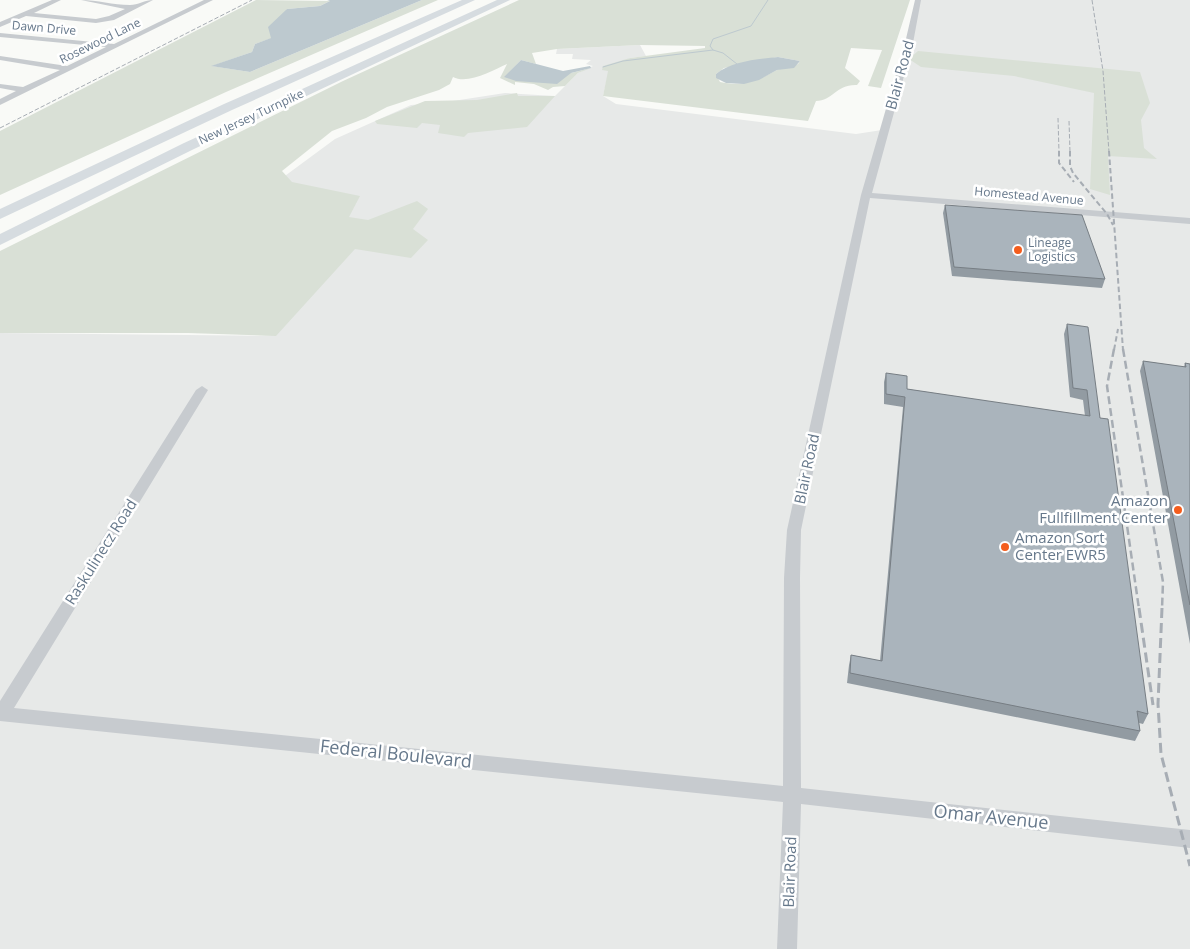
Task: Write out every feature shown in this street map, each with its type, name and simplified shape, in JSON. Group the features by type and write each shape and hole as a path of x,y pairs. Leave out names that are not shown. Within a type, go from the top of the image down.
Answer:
{"highway":[{"name":"New Jersey Turnpike","path":"0,202 148,133 451,0"},
{"name":"New Jersey Turnpike","path":"0,215 219,111 470,0"},
{"name":"New Jersey Turnpike","path":"0,227 216,122 487,0"},
{"name":"New Jersey Turnpike","path":"0,240 189,146 506,0"}],"street":[{"path":"0,25 58,0"},
{"path":"84,0 133,8"},
{"path":"24,14 96,20 111,18 150,0"},
{"name":"Rosewood Lane","path":"0,102 210,0"},
{"name":"Blair Road","path":"787,949 792,794 792,578 794,530 866,195 909,43 918,0"},
{"name":"Dawn Drive","path":"0,35 116,46"},
{"path":"0,58 68,69"},
{"path":"0,86 24,90"},
{"name":"Homestead Avenue","path":"866,195 1190,221"},
{"name":"Raskulinecz Road","path":"1,714 202,390"},
{"name":"Federal Boulevard","path":"1,714 792,794"},
{"name":"Omar Avenue","path":"792,794 1190,839"}],"shaded area":[{"path":"256,0 330,1 320,6 287,9 272,38 255,44 252,52 212,66 250,72 422,0 438,0 226,92 0,195 0,131"},
{"path":"327,0 422,0 250,72 211,66 252,52 255,44 271,38 268,27 287,9 320,6 330,1"},
{"path":"519,0 910,0 881,88 868,86 882,50 851,48 845,68 860,81 857,85 844,87 827,98 816,101 808,121 603,96 608,71 602,70 603,66 630,58 705,48 705,46 640,45 557,49 532,53 536,64 521,60 505,77 571,73 591,68 578,73 565,86 553,87 548,90 534,84 515,82 515,85 500,78 507,64 473,78 459,79 453,77 450,84 439,90 387,107 366,118 332,131 282,171 292,182 360,196 349,217 368,220 417,201 428,209 413,229 428,240 411,258 355,249 276,336 188,333 0,333 0,251 343,81","holes":["778,57 800,61 798,64 742,83 720,82 716,74 724,68"]},
{"path":"919,0 1190,0 1190,949 0,949 0,333 276,336 82,326 335,139 411,105 440,103 505,93 555,96 578,73 593,66 586,64 591,60 572,59 573,54 556,54 557,49 640,45 646,56 630,58 609,70 603,96 616,104 856,134 882,130"},
{"path":"918,51 1140,72 1150,103 1141,120 1144,148 1157,159 1108,156 1110,195 1090,189 1094,93 1014,76 921,67 909,59"},
{"path":"778,57 800,61 794,68 777,70 759,80 744,84 726,83 716,78 716,74 737,63"},
{"path":"521,60 563,71 590,66 591,68 571,73 557,84 516,81 504,77"},
{"path":"517,93 518,96 555,96 527,127 468,133 464,137 438,133 440,125 422,123 417,128 377,124 375,121 425,101 477,100"}],"building":[{"name":"Lineage Logistics","path":"945,205 1082,215 1105,279 954,267"},
{"name":"Amazon Sort Center EWR5","path":"1067,324 1088,327 1100,418 1108,419 1148,714 1137,711 1140,731 850,673 851,655 882,661 905,397 886,394 886,373 907,376 907,389 1090,416 1087,390 1073,388"},
{"name":"Amazon Fullfillment Center","path":"1143,361 1186,367 1185,363 1190,364 1190,605"}],"waterway":[{"path":"713,50 710,46 713,39 751,26 768,0"},
{"path":"603,67 623,61 713,50"},
{"path":"713,50 723,53 737,64"}],"railway":[{"path":"0,128 252,0"},
{"path":"1092,0 1103,71 1109,152"},
{"path":"1058,118 1059,152"},
{"path":"1069,121 1070,152"},
{"path":"1109,151 1123,350"},
{"path":"1059,152 1059,163 1074,182"},
{"path":"1070,152 1070,166 1073,173 1107,214 1113,225"},
{"path":"1114,350 1118,329"},
{"path":"1114,349 1107,386 1139,609"},
{"path":"1123,349 1163,582 1162,609"},
{"path":"1139,608 1153,705"},
{"path":"1162,608 1158,704 1161,754 1190,866"}],"place":[{"name":"Lineage Logistics","path":"1018,250"},
{"name":"Amazon Fullfillment Center","path":"1178,510"},
{"name":"Amazon Sort Center EWR5","path":"1005,547"}]}
